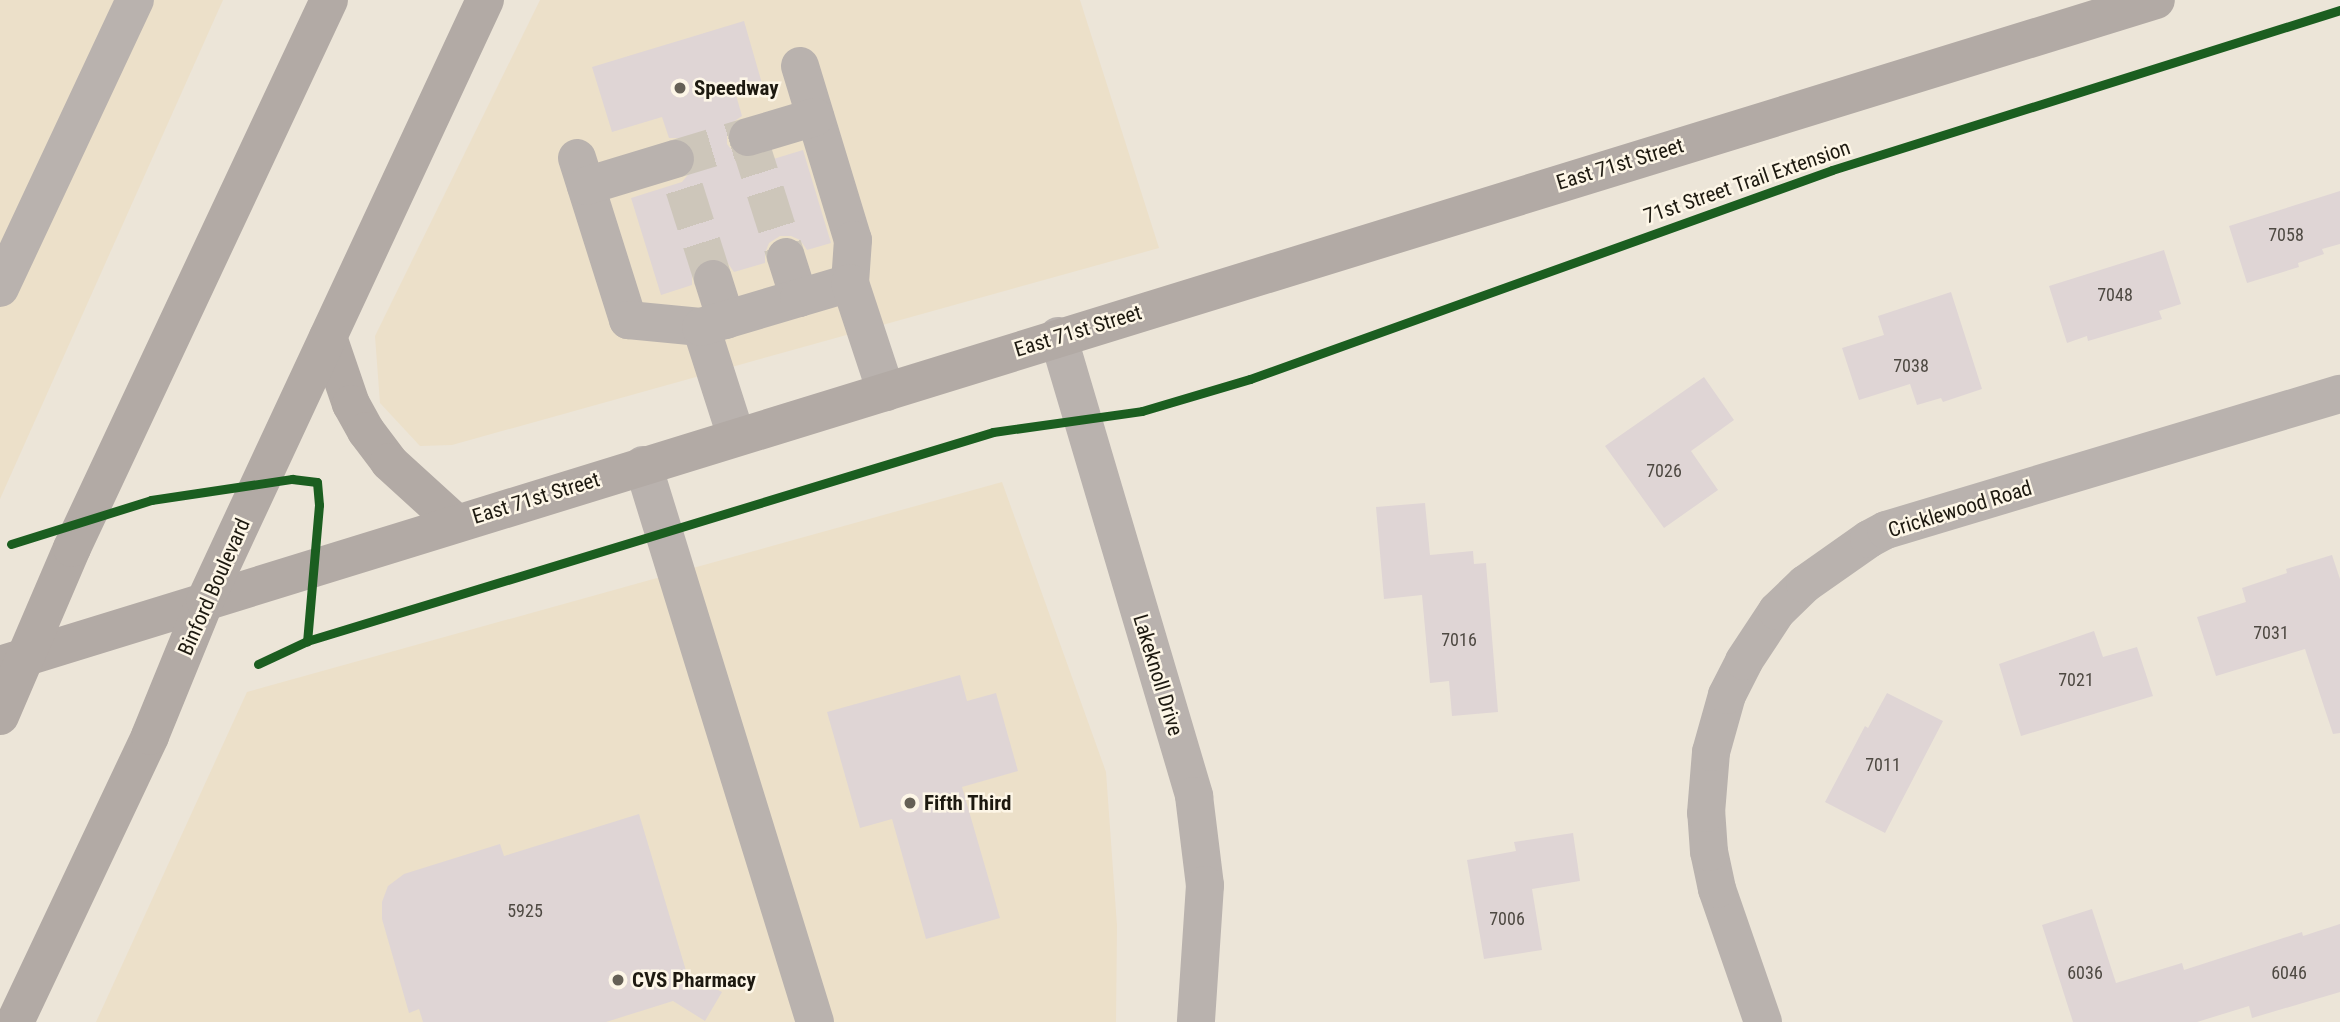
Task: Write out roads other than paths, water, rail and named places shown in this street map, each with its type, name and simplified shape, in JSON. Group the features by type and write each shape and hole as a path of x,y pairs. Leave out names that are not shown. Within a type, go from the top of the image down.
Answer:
{"main road":[{"path":"0,716 14,661 72,548 329,0"},
{"name":"Binford Boulevard","path":"15,1022 150,736 205,601 485,0"},
{"name":"East 71st Street","path":"14,661 736,436 886,393 1058,337 2156,0"},
{"path":"328,337 351,404 366,431 390,462 456,523"}],"street":[{"path":"0,288 135,0"},
{"path":"800,66 853,240 850,283 886,393"},
{"path":"748,137 815,117"},
{"path":"675,159 582,172 628,320 713,324 850,283"},
{"path":"786,257 799,298"},
{"path":"713,279 713,324 736,436"},
{"name":"Lakeknoll Drive","path":"1058,337 1194,796 1205,885 1196,1022"},
{"name":"Cricklewood Road","path":"1763,1022 1717,889 1709,852 1706,813 1711,752 1723,704 1744,661 1777,611 1805,584 1886,530 2340,394"},
{"path":"643,465 816,1022"}],"tunnel":[{"path":"713,279 675,159 748,137 786,257"}],"place":[{"name":"Speedway","path":"680,88"},
{"name":"Fifth Third","path":"910,803"},
{"name":"CVS Pharmacy","path":"618,980"}]}
